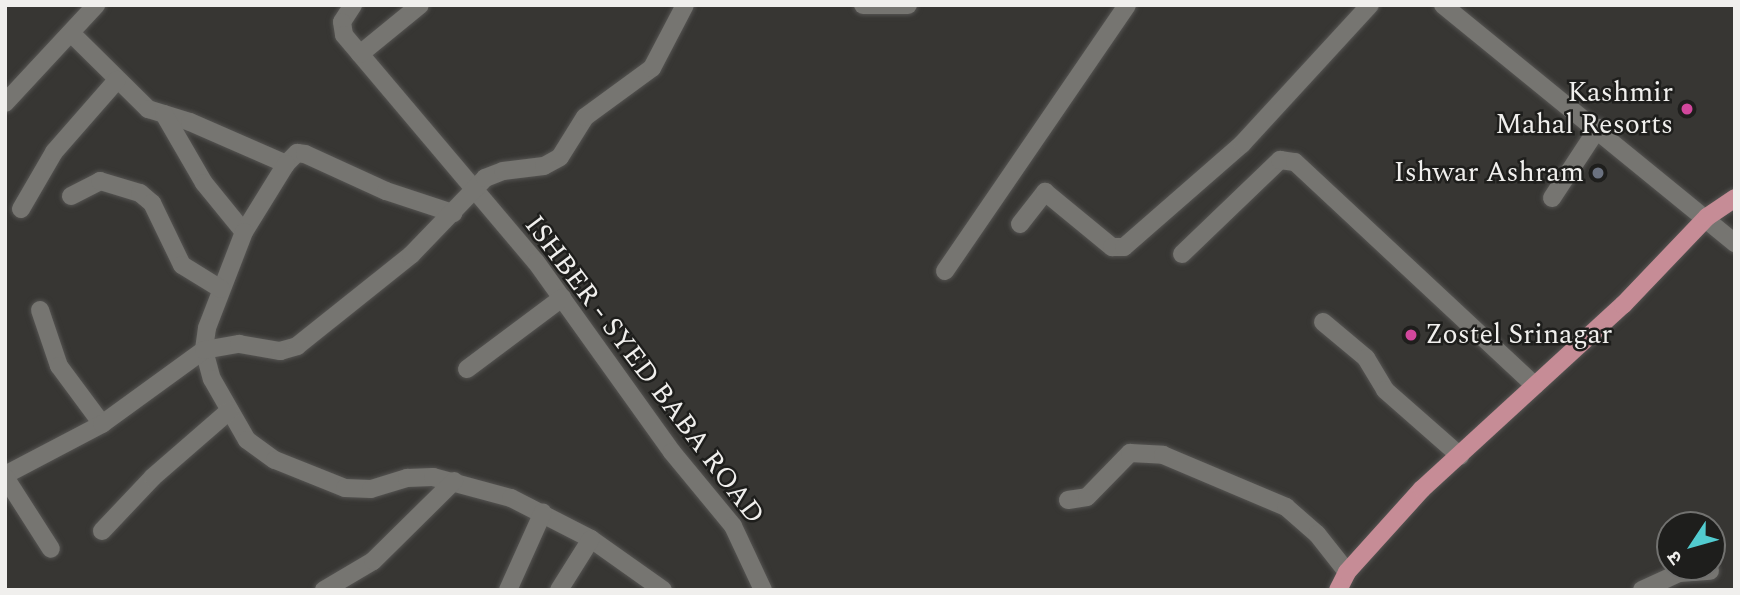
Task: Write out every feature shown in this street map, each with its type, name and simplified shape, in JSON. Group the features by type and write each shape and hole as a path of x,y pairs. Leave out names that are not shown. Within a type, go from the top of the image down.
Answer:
{"main road":[{"path":"1338,590 1347,572 1422,489 1623,305 1707,217 1735,198"}],"street":[{"path":"5,103 72,34 96,5"},
{"name":"ISHBER - SYED BABA ROAD","path":"353,5 341,27 360,54 562,298 672,452 733,526 763,590"},
{"path":"360,54 419,5"},
{"path":"51,550 5,476 102,424 204,350 239,344 292,349 380,282 453,213 474,189 494,173 544,166 560,158 585,117 652,68 685,5"},
{"path":"863,5 908,5"},
{"path":"946,271 1126,5"},
{"path":"1020,223 1045,192 1112,247 1124,247 1242,144 1370,5"},
{"path":"1443,5 1598,128 1735,243"},
{"path":"72,34 148,109 286,164"},
{"path":"22,209 54,152 117,80"},
{"path":"164,114 204,183 244,232"},
{"path":"1552,198 1598,128"},
{"path":"453,213 386,191 305,154 297,153 286,164 244,232 206,328 204,350 229,411 255,449 345,488 371,489 421,476 454,481 543,512 591,540 663,590"},
{"path":"1182,254 1280,160 1295,162 1535,386"},
{"path":"71,196 100,181 140,193 152,203 182,265 221,289"},
{"path":"467,369 562,298"},
{"path":"40,310 59,366 102,424"},
{"path":"1323,322 1366,358 1385,390 1460,456"},
{"path":"102,531 153,477 229,411"},
{"path":"1068,500 1087,497 1130,453 1163,455 1286,507 1317,534 1347,572"},
{"path":"324,590 373,561 454,481"},
{"path":"508,590 543,512"},
{"path":"558,590 591,540"},
{"path":"1642,590 1661,581"}],"place":[{"name":"Kashmir Mahal Resorts","path":"1687,109"},
{"name":"Ishwar Ashram","path":"1598,173"},
{"name":"Zostel Srinagar","path":"1411,335"}]}
